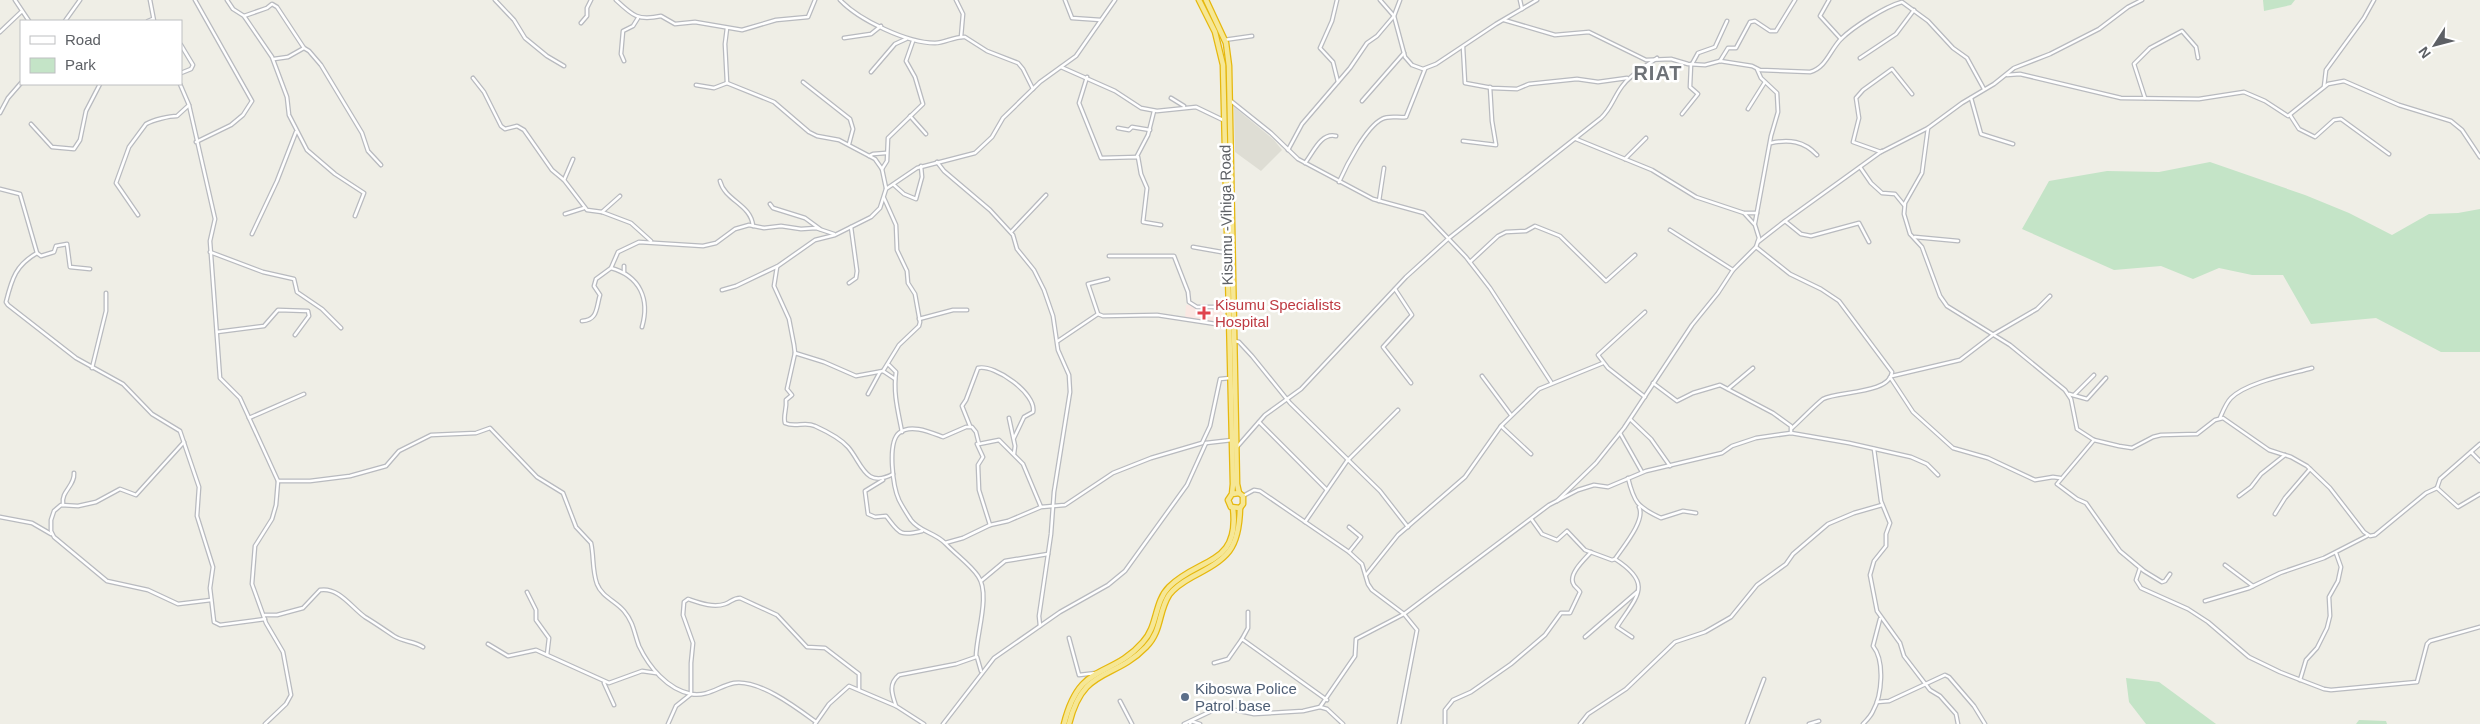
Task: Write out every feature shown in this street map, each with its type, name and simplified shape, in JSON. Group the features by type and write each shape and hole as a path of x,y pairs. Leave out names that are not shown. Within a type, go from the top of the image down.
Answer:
{"highway":[{"name":"Kisumu -Vihiga Road","path":"1200,0 1215,32 1222,57 1232,494"},
{"name":"Kisumu -Vihiga Road","path":"1206,0 1224,40 1228,60 1236,448 1241,495"},
{"path":"1064,724 1069,706 1077,690 1096,673 1143,643 1154,626 1163,596 1173,583 1223,553 1234,529 1233,508 1228,502 1232,494 1241,495 1244,504 1240,508 1238,532 1228,554 1219,562 1175,588 1167,598 1158,630 1150,642 1141,652 1087,685 1078,698 1069,724"},
{"path":"1233,508 1240,508"}],"street":[{"path":"15,0 21,12 28,20"},
{"path":"66,20 80,0"},
{"path":"150,0 154,20"},
{"path":"195,0 252,101 243,114 230,125 196,142"},
{"path":"227,0 233,9 244,16 274,59 288,97 289,115 307,150 335,174 364,193 355,216"},
{"path":"269,0 277,7 304,48 309,51 326,73 362,133 368,151 381,165"},
{"path":"495,0 514,20 525,38 564,66"},
{"path":"581,23 587,16 587,8 591,0"},
{"path":"616,0 638,18 649,19 661,16 675,24 694,22 746,30 763,23 808,17 812,3 815,0"},
{"path":"840,0 854,14 906,39 941,42 965,37 987,51 1018,62 1033,89"},
{"path":"956,0 963,14 961,37"},
{"path":"1065,0 1072,18 1101,20"},
{"path":"886,189 921,166 970,155 979,150 992,137 1003,118 1048,75 1076,56 1115,0"},
{"path":"1337,0 1332,21 1320,48 1333,62 1338,82"},
{"path":"1380,0 1394,16 1404,53 1412,65 1425,69"},
{"path":"1288,150 1302,124 1367,44 1377,36 1394,16 1400,0"},
{"path":"1520,0 1522,9"},
{"path":"1339,182 1363,140 1380,119 1406,117 1425,69 1537,0"},
{"path":"1720,60 1728,48 1736,48 1750,22 1755,21 1770,31 1776,31 1795,0"},
{"path":"1830,0 1820,16 1841,39"},
{"path":"1758,242 1883,150 1928,128 2016,67 2050,54 2099,29 2128,7 2142,0"},
{"path":"2324,87 2323,79 2326,70 2364,18 2374,0"},
{"path":"1504,20 1555,35 1589,32 1644,59 1671,59 1692,64 1708,65 1720,60 1771,71 1816,70 1841,39 1867,20 1898,3 1903,3 1928,21 1953,48 1967,58 1984,89"},
{"path":"244,16 267,8 272,4"},
{"path":"1860,58 1896,34 1914,10"},
{"path":"0,32 21,12"},
{"path":"624,61 621,54 622,31 633,26 638,18"},
{"path":"1682,114 1698,94 1690,88 1692,64 1698,53 1715,47 1727,21"},
{"path":"844,38 871,34 881,26"},
{"path":"727,83 725,44 728,28"},
{"path":"2145,98 2134,64 2150,48 2182,31 2196,47 2198,58"},
{"path":"1224,40 1252,36"},
{"path":"871,72 895,44 906,39"},
{"path":"882,169 886,162 888,138 923,103 915,77 906,60 913,41"},
{"path":"1463,47 1464,82 1490,88 1517,89 1529,84 1577,79 1598,82 1628,78"},
{"path":"182,48 193,65 191,69 182,73"},
{"path":"274,59 288,57 304,48"},
{"path":"1362,101 1404,53"},
{"path":"1236,448 1265,415 1306,384 1395,289 1448,238 1496,198 1576,139 1610,109 1616,95 1628,78 1657,58"},
{"path":"1062,67 1115,91 1141,108 1154,111 1196,107 1224,120"},
{"path":"2016,67 2020,74"},
{"path":"1883,150 1880,152 1862,147 1853,141 1859,118 1856,98 1862,90 1892,68 1912,94"},
{"path":"1556,502 1585,474 1620,433 1645,397 1652,383 1733,270 1756,247 1758,242 1755,225 1771,136 1778,112 1778,97 1775,90 1765,82 1757,69"},
{"path":"2007,74 2020,74 2122,98 2209,98 2238,91 2266,101 2290,115 2299,128 2316,137 2334,120 2341,118 2388,154"},
{"path":"474,78 484,92 501,126 506,129 517,126 524,130 552,170 564,180 584,208 588,211 602,212 631,223 650,241"},
{"path":"1087,78 1079,103 1102,158 1137,156"},
{"path":"2290,115 2324,87 2337,80 2349,82 2399,105 2451,121 2462,130 2480,157"},
{"path":"803,82 830,106 850,119 853,129 849,144"},
{"path":"1748,109 1765,82"},
{"path":"696,85 714,88 727,83 774,102 802,128 817,136 849,144 878,162 882,169 886,189 884,198 876,213 851,227 815,240 778,266 736,286 722,290"},
{"path":"0,113 8,98 20,84"},
{"path":"31,124 52,147 74,149 80,140 86,111 99,85"},
{"path":"180,85 189,106 215,219 210,241 210,252 218,332 220,378 240,398 278,481 274,512 267,528 256,542 252,584 265,617 283,652 290,695 286,704 265,724"},
{"path":"1464,142 1496,145 1490,88"},
{"path":"1171,98 1185,107"},
{"path":"1971,98 1981,134 2013,144"},
{"path":"1230,101 1271,133 1305,164 1379,201 1420,211 1470,262 1508,314 1551,382"},
{"path":"138,215 116,184 129,147 146,124 168,116 177,116 189,106"},
{"path":"1154,111 1150,130 1137,156 1140,173 1147,188 1143,222 1161,225"},
{"path":"910,116 926,134"},
{"path":"1118,128 1129,130 1132,127 1150,130"},
{"path":"1904,206 1922,174 1928,128"},
{"path":"252,234 277,181 297,131"},
{"path":"1305,164 1324,138 1329,135 1336,136"},
{"path":"1625,159 1646,138"},
{"path":"1576,139 1660,174 1696,197 1744,213 1757,213"},
{"path":"1771,143 1787,140 1803,144 1808,146 1817,155"},
{"path":"869,156 886,153"},
{"path":"564,180 573,160"},
{"path":"937,162 944,171 990,210 1011,232 1016,250 1034,270 1044,290 1054,316 1058,350 1069,375 1070,392 1053,505 1039,616 1040,626"},
{"path":"894,185 904,194 916,198 922,177 921,166"},
{"path":"1860,167 1875,187 1882,193 1895,194 1904,206 1906,224 1910,234 1922,247 1943,301 1963,317 1994,334 2030,359 2069,394 2083,399 2089,398 2106,378"},
{"path":"1379,201 1384,168"},
{"path":"720,181 734,200 743,205 753,226"},
{"path":"0,189 20,194 38,252 42,256 54,252 56,246 67,244 70,267 90,269"},
{"path":"1011,232 1046,195"},
{"path":"602,212 620,196"},
{"path":"868,394 902,341 919,326 914,294 908,283 907,271 897,250 896,225 884,198"},
{"path":"770,204 773,208 810,220 821,230"},
{"path":"565,214 584,208"},
{"path":"1744,213 1755,225"},
{"path":"1786,222 1801,234 1811,236 1859,223 1869,242"},
{"path":"582,321 592,320 595,316 600,296 594,286 595,281 611,268 618,252 632,244 650,241 703,246 719,242 742,227 753,226 821,230 835,234"},
{"path":"1470,262 1498,236 1506,232 1526,231 1535,226 1560,236 1606,281 1635,255"},
{"path":"849,282 856,278 857,271 851,227"},
{"path":"1670,230 1733,270"},
{"path":"1913,237 1958,241"},
{"path":"1193,247 1227,253"},
{"path":"1756,247 1790,274 1839,300 1890,368 1891,377 1913,412 1953,448 1988,458 2035,480 2043,481 2053,477 2060,478"},
{"path":"38,252 19,266 9,289 6,303 13,312 48,334 76,358 123,384 148,411 180,431 199,487 197,516 212,567 211,600 213,620 217,624 276,615 303,608 320,590 327,590 340,595 364,616 397,638 414,642 423,647"},
{"path":"210,252 263,272 294,279 297,292 322,309 341,328"},
{"path":"1109,256 1174,256 1188,292 1188,302 1197,306 1228,307"},
{"path":"624,266 624,272"},
{"path":"778,266 774,286 789,319 795,353 787,389 792,395 786,400 788,409 784,416 785,423 815,426 837,438 848,447 858,465 870,476 884,479"},
{"path":"611,268 624,272 641,287 646,313 642,327"},
{"path":"1098,314 1088,284 1108,279"},
{"path":"1395,289 1412,315 1383,347 1411,384"},
{"path":"92,368 106,311 106,294"},
{"path":"1792,433 1792,428 1825,398 1860,393 1881,384 1891,377 1960,360 1994,334 2037,309 2050,296"},
{"path":"218,332 264,326 278,310 308,311 309,316 295,335"},
{"path":"919,318 952,310 967,310"},
{"path":"1645,312 1600,352 1598,357 1645,397"},
{"path":"1058,342 1098,314"},
{"path":"1098,314 1103,316 1157,315 1229,326"},
{"path":"1235,341 1239,342 1252,356 1287,400 1347,461 1380,491 1408,527"},
{"path":"795,353 824,362 856,376 881,372 895,379"},
{"path":"1366,575 1389,545 1465,476 1501,426 1539,389 1551,382 1603,363"},
{"path":"888,364 895,370 894,398 900,416 902,432 893,444 894,474 899,500 911,519 922,530"},
{"path":"990,524 979,490 978,465 983,457 977,443 976,432 970,426 962,406 978,368 984,367 1010,378 1032,403 1033,412 1024,417 1014,438"},
{"path":"1728,389 1754,368"},
{"path":"2069,394 2076,429 2094,440 2132,448 2153,437 2197,434 2220,418 2226,404 2236,393 2252,386 2312,368"},
{"path":"2074,395 2094,375"},
{"path":"1482,376 1511,415"},
{"path":"943,724 994,658 1040,626 1108,585 1125,571 1187,485 1210,426 1220,379 1230,378"},
{"path":"1652,383 1677,401 1720,385 1773,413 1792,428"},
{"path":"249,418 304,394"},
{"path":"1305,522 1347,461 1398,410"},
{"path":"1010,418 1014,438 1014,454"},
{"path":"2220,418 2228,421 2270,450 2285,455 2310,469 2330,488 2367,536"},
{"path":"1630,420 1655,444 1670,466"},
{"path":"1259,422 1327,490"},
{"path":"902,432 920,430 936,433 943,437 970,426"},
{"path":"1501,426 1531,454"},
{"path":"278,481 310,481 350,476 386,466 399,451 431,435 470,434 490,428 537,477 565,496 576,527 592,546 592,564 598,585 630,620 636,632 639,645 656,672 672,687 691,694 708,693 730,684 745,683 772,693 815,723 845,687 849,686 896,706 924,724"},
{"path":"1620,433 1642,472"},
{"path":"1320,708 1355,656 1355,640 1404,614 1457,572 1556,502 1584,487 1594,485 1608,487 1642,472 1722,453 1732,446 1765,435 1792,433 1849,442 1874,450 1890,451 1924,462 1938,475"},
{"path":"977,443 982,444 990,440 999,440 1014,454 1027,471 1041,508"},
{"path":"945,543 963,538 990,524 1008,522 1041,508 1065,504 1113,474 1151,458 1204,443 1232,440"},
{"path":"2094,440 2060,478 2057,484 2076,499 2086,503 2118,550 2140,568 2162,582 2170,574"},
{"path":"63,504 76,506 91,503 120,489 136,495 184,442"},
{"path":"2204,601 2254,586 2280,573 2336,552 2367,536 2374,535 2426,493 2437,488 2440,479 2480,444"},
{"path":"1874,450 1882,505 1890,523 1886,534 1886,546 1874,562 1870,575 1876,611 1900,643 1904,656 1926,685 1940,696 1956,714 1958,724"},
{"path":"2471,452 2480,461"},
{"path":"2240,496 2251,487 2260,474 2285,455"},
{"path":"2275,514 2285,498 2310,469"},
{"path":"52,535 53,514 63,504 63,497 75,479 74,473"},
{"path":"894,474 865,491 868,514 875,518 886,516 893,528 899,532 922,530 934,534 976,572 982,581 984,594 976,642 976,657 981,673"},
{"path":"1615,559 1642,514 1636,503 1628,478"},
{"path":"2437,488 2458,507 2480,494"},
{"path":"1241,495 1254,490 1260,491 1349,552 1362,564 1372,590 1404,614 1417,630 1418,635 1399,724"},
{"path":"1580,724 1588,714 1626,689 1675,642 1705,632 1731,617 1757,584 1786,564 1792,554 1828,524 1854,513 1882,505"},
{"path":"1639,506 1661,518 1683,511 1696,513"},
{"path":"0,517 32,523 52,535 107,581 148,590 178,604 211,600"},
{"path":"1532,519 1544,535 1557,540 1568,532 1584,549 1610,560 1615,559 1636,574 1638,591 1635,602 1617,627 1632,637"},
{"path":"1349,527 1361,537 1349,552"},
{"path":"1445,724 1445,710 1453,700 1471,692 1492,675 1508,666 1545,635 1561,613 1569,614 1580,592 1573,584 1573,579 1577,569 1591,552"},
{"path":"2300,680 2306,660 2317,648 2327,628 2330,616 2328,597 2338,581 2341,567 2336,552"},
{"path":"982,581 1005,561 1048,554"},
{"path":"2225,565 2254,586"},
{"path":"2140,568 2136,580 2138,586 2188,609 2208,622 2249,657 2300,680 2331,690 2417,682 2427,644 2430,641 2480,627"},
{"path":"1585,637 1638,591"},
{"path":"527,592 536,610 536,620 549,638 547,655"},
{"path":"691,694 693,643 682,611 684,602 688,598 713,606 740,598 777,615 807,647 825,648 860,675 859,689"},
{"path":"1214,663 1228,659 1242,639 1248,628 1248,612"},
{"path":"1864,724 1877,702 1880,669 1878,652 1874,646 1880,617"},
{"path":"1069,638 1079,675 1096,673"},
{"path":"1242,639 1327,700"},
{"path":"488,644 506,656 534,650 604,683 616,682 642,671 656,672"},
{"path":"896,706 891,691 894,680 899,675 956,664 976,657"},
{"path":"1877,702 1889,701 1945,675 1949,677 1974,706 1985,724"},
{"path":"1747,724 1764,679"},
{"path":"604,683 614,705"},
{"path":"668,724 676,706 691,694"},
{"path":"1120,701 1132,724"},
{"path":"1184,724 1220,707 1254,714 1320,708 1327,709 1343,724"},
{"path":"1809,724 1819,721"},
{"path":"1191,722 1200,724"}],"shaded area":[{"path":"1234,107 1274,140 1282,150 1261,171 1235,152"},
{"name":"Kisumu Specialists Hospital","path":"1186,305 1223,307 1222,325 1185,318"}],"green space":[{"path":"2263,0 2295,0 2291,5 2264,11"},
{"path":"2210,162 2305,195 2349,213 2392,235 2429,214 2458,213 2480,209 2480,352 2441,352 2376,318 2311,324 2283,275 2252,275 2219,268 2193,279 2161,266 2114,270 2022,229 2049,181 2107,171 2159,172"},
{"path":"2126,678 2159,682 2216,724 2146,724 2129,702"},
{"path":"2359,720 2386,721 2387,724 2356,724"}],"place":[{"name":"Kisumu Specialists Hospital","path":"1204,313"},
{"name":"Kiboswa Police Patrol base","path":"1185,697"}],"district":[{"name":"RIAT","path":"1658,73"}]}
